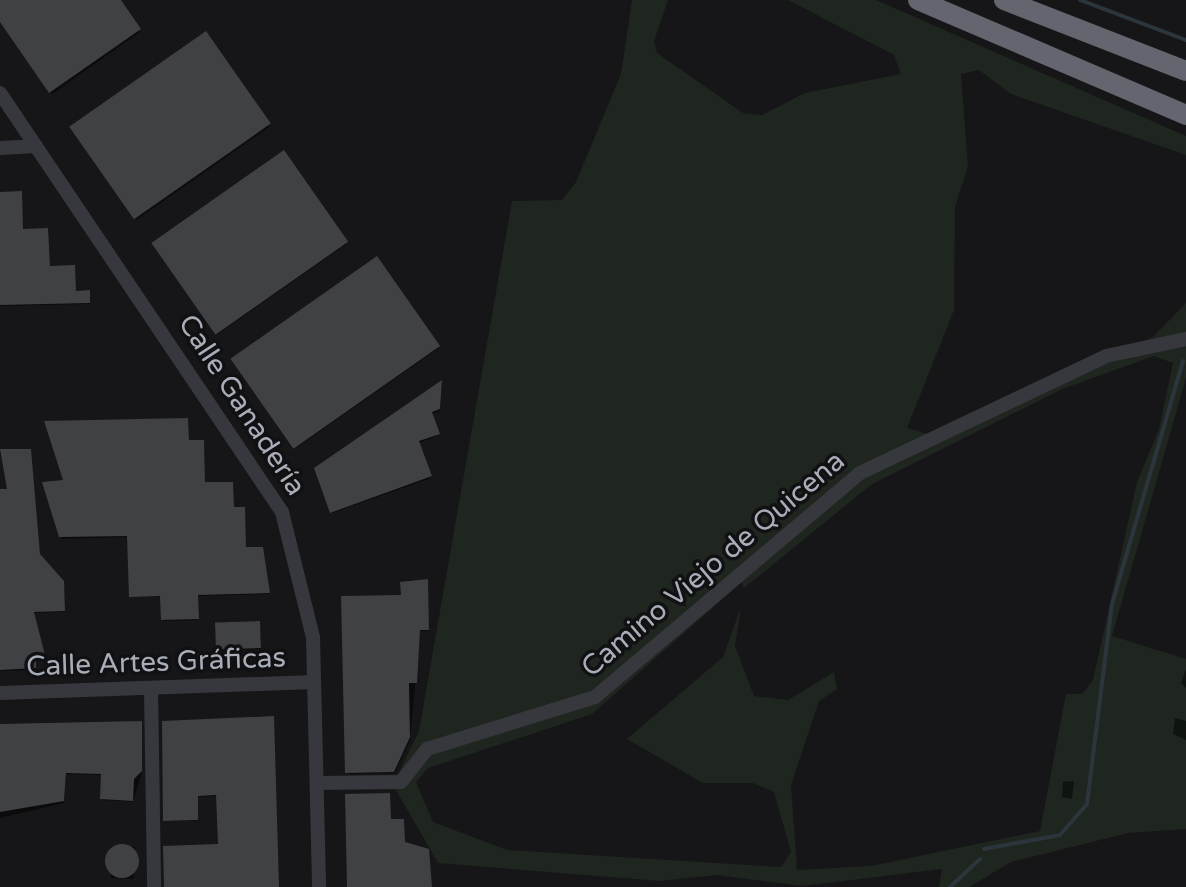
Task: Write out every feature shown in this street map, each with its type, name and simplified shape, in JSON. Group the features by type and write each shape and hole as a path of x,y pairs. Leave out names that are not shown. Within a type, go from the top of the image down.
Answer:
{"highway":[{"path":"918,0 1186,115"},
{"path":"1004,0 1186,71"}],"street":[{"name":"Calle Ganadería","path":"0,93 268,482 307,595 314,682 319,887"},
{"path":"0,148 36,146"},
{"name":"Camino Viejo de Quicena","path":"317,783 401,782 427,749 595,697 860,473 1106,356 1186,339"},
{"name":"Calle Artes Gráficas","path":"0,693 314,682"},
{"path":"151,688 154,887"}],"shaded area":[{"path":"632,0 668,0 654,41 657,53 743,113 762,115 805,93 901,74 894,55 788,0 876,0 1186,136 1186,155 1011,94 979,70 961,74 968,166 955,207 954,310 907,428 930,435 1153,337 1186,303 1186,378 1112,636 1186,659 1186,829 1128,833 1011,862 969,887 939,887 942,869 802,886 717,875 660,881 438,863 393,785 419,731 512,201 562,200 576,182 621,74","holes":["1154,356 1173,363 1159,429 1137,482 1093,680 1082,694 1066,694 1040,831 871,866 797,870 791,785 819,701 837,689 834,672 788,700 754,696 735,646 741,607 723,657 627,739 703,783 753,783 774,792 791,852 781,867 507,850 433,822 416,782 428,768 592,714 742,582 744,588 872,484 1062,389"]}],"building":[{"path":"0,0 121,0 141,29 49,93 0,22"},
{"path":"206,31 271,124 134,219 69,127"},
{"path":"284,150 348,242 216,335 151,243"},
{"path":"22,191 23,229 48,228 50,266 75,265 76,291 90,290 90,303 0,305 0,192"},
{"path":"377,256 440,346 293,449 230,359"},
{"path":"442,380 440,409 432,412 440,434 419,441 432,476 330,513 314,468"},
{"path":"188,418 189,440 204,440 205,482 233,482 234,507 245,507 246,547 263,547 270,593 198,595 199,619 161,620 160,596 129,597 127,536 59,537 42,482 63,480 44,421"},
{"path":"0,449 31,449 40,554 64,581 65,611 34,612 46,659 36,659 36,668 0,670 0,489 7,489"},
{"path":"428,579 429,630 420,630 417,683 409,683 410,737 394,772 345,773 341,596 401,595 400,582"},
{"path":"260,621 261,648 216,650 215,623"},
{"path":"274,716 279,887 164,887 163,846 218,844 216,795 198,796 198,820 163,821 162,721"},
{"path":"142,721 142,771 134,779 133,801 100,799 101,774 66,773 64,801 0,812 0,724"},
{"path":"390,793 391,819 404,819 405,842 429,849 432,887 347,887 345,794"},
{"path":"122,844 134,849 139,861 134,873 122,878 110,873 105,861 110,849"}],"waterway":[{"path":"1080,0 1186,40"},
{"path":"984,849 1060,835 1087,804 1112,604 1183,361"},
{"path":"950,887 980,859"}]}
